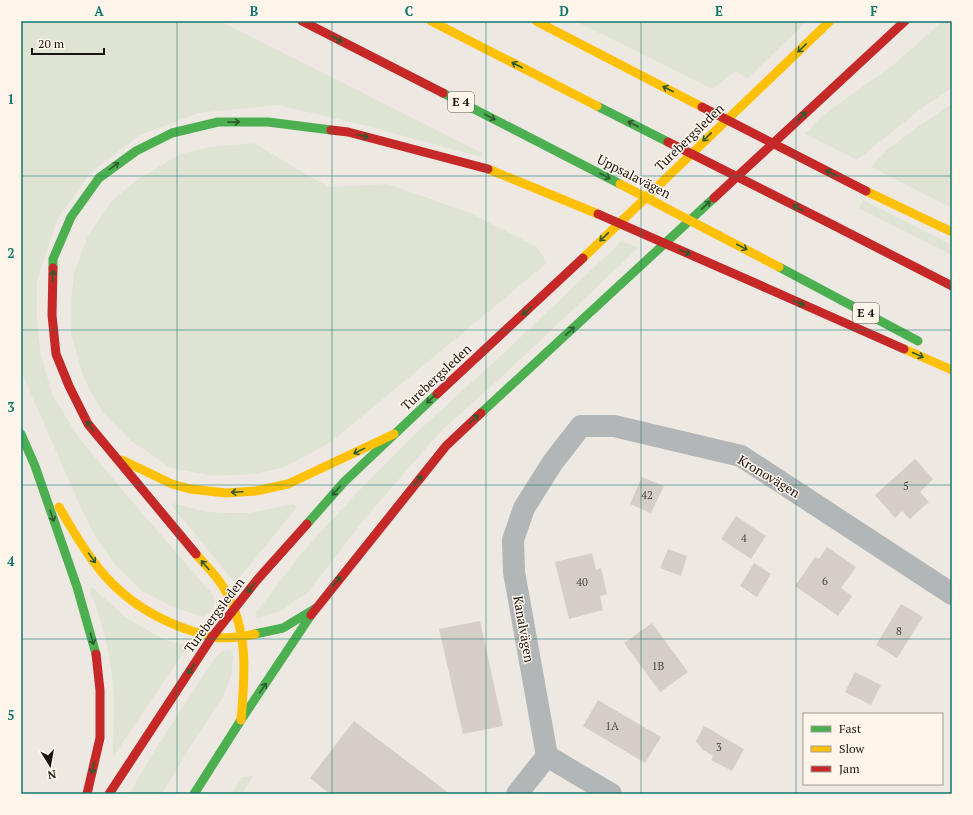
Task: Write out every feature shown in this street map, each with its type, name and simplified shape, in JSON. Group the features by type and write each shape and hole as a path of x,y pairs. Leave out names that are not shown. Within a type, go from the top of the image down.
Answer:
{"main road":[{"name":"Uppsalavägen","path":"302,21 780,267 924,344"},
{"path":"431,21 952,286"},
{"path":"536,21 702,108 952,232"},
{"name":"Turebergsleden","path":"109,794 212,637 257,580 344,482 565,275 830,21"},
{"path":"194,794 241,720 316,608 446,446 905,21"},
{"path":"241,720 245,677 243,637 235,609 225,589 88,424 56,354 52,315 53,259 72,217 98,178 136,151 172,133 218,122 268,122 348,132 490,170 598,214 952,370"},
{"path":"21,434 34,466 77,587 95,649 100,690 100,738 87,794"},
{"path":"114,456 172,484 190,489 226,493 256,491 288,484 394,434"},
{"path":"34,466 77,538 105,576 130,600 158,617 180,627 212,637 243,637 283,628 316,608"}],"street":[{"name":"Kronovägen","path":"553,462 581,426 614,426 741,456 952,594"},
{"name":"Kanalvägen","path":"547,756 514,572 513,540 524,508 553,462"},
{"path":"517,794 547,756 612,794"}],"green space":[{"path":"21,21 220,21 482,153 481,157 367,126 278,105 198,113 140,135 91,172 57,220 37,281 37,319 41,356 53,396 79,438 213,595 213,608 203,617 173,607 142,591 117,567 96,538 81,508 21,371"},
{"path":"575,21 807,21 747,79 736,71 712,89"},
{"path":"943,21 952,21 952,88 927,104 857,160 805,134 822,116 893,65"},
{"path":"952,104 952,208 871,167 888,149"},
{"path":"254,143 330,187 388,184 470,213 537,247 547,263 331,442 285,467 254,474 213,476 171,468 130,440 103,413 84,379 71,333 71,300 74,273 87,238 111,202 135,181 180,154 210,147"},
{"path":"863,200 952,245 952,255 859,208"},
{"path":"622,241 638,248 508,371 440,432 366,517 308,592 281,611 257,618 256,613 299,556 353,497 415,434 506,351"},
{"path":"173,503 206,512 230,513 249,513 294,504 297,507 235,583 172,506"},
{"path":"92,587 124,616 170,642 182,644 187,647 113,757 114,709 112,674 103,630 89,590"},
{"path":"228,650 233,651 232,673 224,695 190,747 162,794 129,794 155,750 212,662 221,652"},
{"path":"253,776 242,794 232,794 242,777"}],"building":[{"path":"915,459 933,479 920,492 929,502 910,519 902,511 895,518 875,495"},
{"path":"642,477 664,486 651,513 630,504"},
{"path":"736,516 766,536 751,559 721,539"},
{"path":"827,547 856,567 841,588 852,596 838,616 795,586 815,557 819,559"},
{"path":"668,549 687,556 681,576 660,568"},
{"path":"592,553 596,570 601,568 607,594 600,596 603,610 569,619 555,562"},
{"path":"754,563 771,574 757,597 740,586"},
{"path":"901,604 923,617 897,658 876,645"},
{"path":"480,621 503,726 463,734 439,629"},
{"path":"652,623 688,672 660,692 624,643"},
{"path":"855,672 881,685 871,705 845,692"},
{"path":"598,700 661,737 645,763 583,726"},
{"path":"354,721 450,794 330,794 310,778"},
{"path":"704,726 744,749 732,771 711,760 713,756 703,750 696,741"}],"traffic: fast":[{"path":"443,93 620,184"},
{"path":"597,106 668,142"},
{"path":"53,268 53,259 71,217 99,178 136,151 172,133 218,122 268,122 331,130"},
{"path":"481,413 714,198"},
{"path":"779,267 918,341"},
{"path":"307,524 344,482 437,394"},
{"path":"21,434 35,466 77,587 96,654"},
{"path":"255,634 283,628 316,608"},
{"path":"194,794 311,615"}],"traffic: slow":[{"path":"431,21 597,106"},
{"path":"536,21 702,107"},
{"path":"583,258 830,21"},
{"path":"488,169 598,214"},
{"path":"620,184 779,267"},
{"path":"866,191 952,232"},
{"path":"904,349 952,370"},
{"path":"122,460 172,484 190,489 226,493 256,491 288,484 394,434"},
{"path":"59,507 98,568 114,586 135,603 157,617 182,628 212,637 223,638 255,634"},
{"path":"196,554 222,585 233,606 238,621 244,654 244,686 241,720"}],"traffic: jam":[{"path":"302,21 443,93"},
{"path":"714,198 905,21"},
{"path":"702,107 866,191"},
{"path":"331,130 348,132 488,169"},
{"path":"668,142 833,225"},
{"path":"598,214 764,287"},
{"path":"833,225 952,286"},
{"path":"437,394 583,258"},
{"path":"53,268 52,315 56,354 69,386 88,424 196,554"},
{"path":"764,287 904,349"},
{"path":"311,615 446,446 481,413"},
{"path":"109,794 212,637 257,580 307,524"},
{"path":"87,794 100,738 100,690 96,654"}]}
